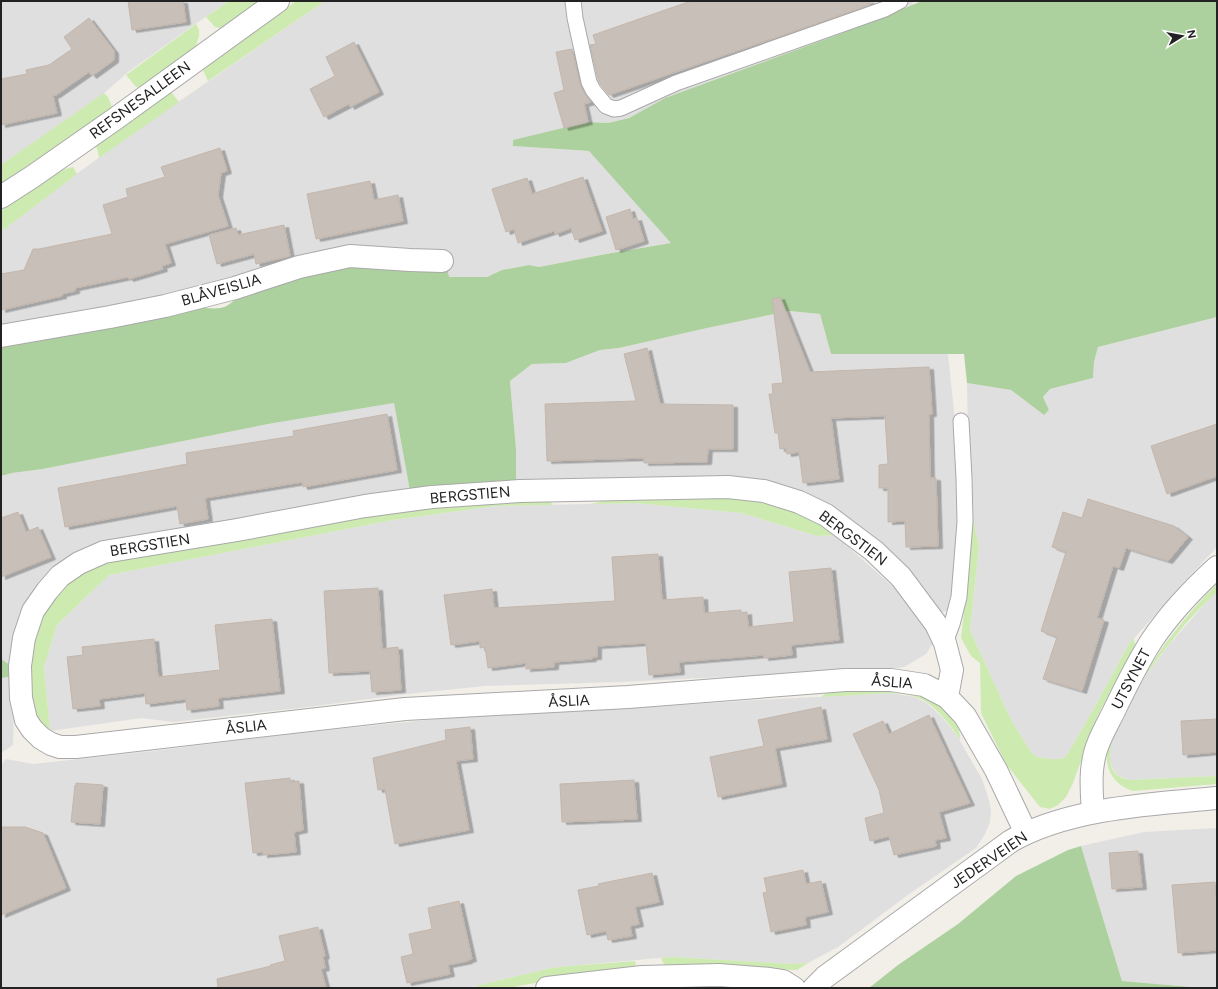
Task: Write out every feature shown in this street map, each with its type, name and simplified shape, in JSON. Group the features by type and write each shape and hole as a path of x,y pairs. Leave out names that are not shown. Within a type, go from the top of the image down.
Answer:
{"street":[{"name":"REFSNESALLEEN","path":"1,197 102,128 278,1"},
{"name":"BLÅVEISLIA","path":"1,336 165,306 227,290 299,267 350,256 442,261"},
{"name":"BERGSTIEN","path":"35,733 26,720 21,698 20,666 24,638 33,611 47,591 60,576 79,563 104,552 237,530 365,506 432,497 527,490 728,487 764,491 800,502 826,515 874,551 901,577 936,624 945,643 952,670 948,697"},
{"name":"UTSYNET","path":"1093,812 1091,787 1093,762 1100,739 1129,678 1152,640 1167,620 1217,567"},
{"name":"ÅSLIA","path":"35,733 51,744 60,747 76,747 405,709 628,698 845,680 891,680 924,685 948,697 965,716 996,770 1026,832"},
{"name":"JEDERVEIEN","path":"814,988 825,977 1011,841 1026,832 1093,812 1157,803 1217,798"},
{"path":"547,988 642,977 718,975 783,981 794,988"}],"lane":[{"path":"573,1 575,18 589,82 598,97 606,106 614,109 621,108 676,83 885,9 900,1"},
{"path":"945,643 959,597 965,522 961,421"}],"shaded area":[{"path":"1,1 229,1 128,72 101,96 1,165"},
{"path":"325,1 912,1 913,4 837,35 665,98 629,118 608,123 588,122 564,128 514,146 589,151 672,243 539,267 529,265 502,270 487,277 449,277 181,295 1,329 1,232 75,175 139,129"},
{"path":"789,311 820,314 831,354 948,354 955,421 959,515 956,576 947,611 942,612 908,573 832,509 802,491 781,484 767,481 516,484 516,449 510,381 532,364 566,363 600,350 619,348"},
{"path":"1217,317 1217,547 1129,644 1067,755 1062,759 1037,757 1031,752 1010,718 970,630 979,546 971,509 967,383 1011,390 1044,415 1049,410 1043,397 1050,389 1093,378 1094,362 1098,347"},
{"path":"394,403 410,491 220,525 137,535 104,542 13,667 1,659 1,476 268,424"},
{"path":"635,503 742,513 817,536 835,535 909,601 931,632 933,643 926,654 904,667 890,669 621,682 485,686 173,722 142,718 50,731 44,667 57,625 109,575 393,520 496,506"},
{"path":"1217,592 1217,776 1129,780 1117,775 1108,757 1113,738 1140,683 1168,646 1208,600"},
{"path":"10,677 14,711 13,745 1,753 1,678"},
{"path":"890,693 915,697 927,703 941,716 956,734 982,779 989,800 991,811 990,822 985,834 976,848 912,892 838,947 808,963 794,964 671,957 551,968 468,988 1,988 1,765 6,759 33,764 281,735 475,715 616,706 650,707"},
{"path":"1217,828 1217,988 1122,981 1081,846 1144,832"}],"green space":[{"path":"229,1 263,1 223,29 215,27 206,17"},
{"path":"296,1 325,1 208,81 203,70"},
{"path":"922,1 1217,1 1217,317 1098,347 1094,362 1093,378 1050,389 1043,397 1049,410 1044,415 1011,390 967,383 964,354 831,354 820,314 789,311 619,348 600,350 566,363 532,364 510,381 516,449 516,484 410,491 394,403 268,424 1,476 1,343 195,307 222,308 231,303 242,291 358,262 447,268 449,277 487,277 502,270 529,265 539,267 671,243 589,151 513,146 513,140 588,122 608,123 629,118 665,98 837,35"},
{"path":"196,24 199,30 199,36 195,49 141,88 136,87 126,75"},
{"path":"171,92 179,102 99,158 96,144"},
{"path":"104,93 108,97 112,107 1,188 1,165"},
{"path":"73,167 77,174 1,232 1,211 46,179 64,169"},
{"path":"625,495 759,499 793,509 836,530 835,535 817,536 742,513 635,503 591,504"},
{"path":"550,498 552,505 496,506 393,520 109,575 57,625 44,667 50,731 42,727 28,693 32,634 62,582 109,560 416,506"},
{"path":"971,509 979,546 970,630 1010,718 1031,752 1037,757 1062,759 1067,755 1129,644 1134,638 1135,645 1097,717 1073,783 1066,797 1058,805 1050,809 1040,807 1006,764 981,713 980,663 971,656 961,638 967,584"},
{"path":"1217,584 1217,592 1186,624 1140,683 1175,631"},
{"path":"1,659 13,667 10,677 1,678"},
{"path":"895,688 918,693 937,703 954,720 960,733 960,740 954,730 937,710 928,703 912,696 885,693 821,697 826,693"},
{"path":"1113,738 1110,762 1114,771 1121,777 1129,780 1217,776 1217,784 1133,791 1127,789 1117,782 1108,766 1107,751"},
{"path":"1081,846 1122,981 1203,988 869,988 898,965 958,924 1016,876 1068,850"},
{"path":"671,957 794,964 808,963 797,970 665,967 661,958"},
{"path":"635,961 636,965 629,969 562,978 508,988 476,988 476,986 551,968"}],"building":[{"path":"128,1 183,1 186,22 132,30"},
{"path":"691,1 870,1 870,5 609,95 598,79 590,45 596,44 593,35"},
{"path":"89,18 114,51 114,60 92,76 89,72 53,96 57,113 1,125 1,79 27,74 26,70 49,65 72,49 64,37"},
{"path":"354,42 379,92 350,107 349,104 324,117 310,89 335,76 326,57"},
{"path":"572,49 580,84 591,102 584,104 588,122 564,128 554,93 564,90 556,52"},
{"path":"220,148 227,171 221,173 218,195 228,226 165,244 171,263 162,266 163,269 129,279 128,277 75,288 75,291 62,294 62,296 1,310 1,274 24,270 33,249 112,234 103,205 128,197 126,189 165,177 161,167"},
{"path":"583,177 602,231 575,240 571,228 555,234 554,231 518,243 514,229 506,232 492,189 527,178 532,194"},
{"path":"370,181 374,200 398,195 403,221 316,239 307,194"},
{"path":"630,209 633,219 637,218 644,241 616,250 606,217"},
{"path":"284,225 290,256 256,264 254,254 217,264 209,235 236,228 238,235"},
{"path":"780,297 810,372 929,367 932,414 929,414 930,478 936,478 938,546 906,547 905,521 888,522 888,488 879,488 879,465 888,464 885,416 831,418 839,479 803,483 799,452 787,454 786,448 780,449 778,433 775,433 769,394 773,394 772,384 783,383 772,299"},
{"path":"647,348 660,404 733,405 733,449 708,449 707,462 644,463 644,458 547,461 545,404 636,401 624,354"},
{"path":"387,414 397,470 303,487 302,482 205,498 208,519 180,524 177,506 65,527 58,488 187,464 186,453 294,436 293,431"},
{"path":"1217,424 1217,476 1167,494 1151,446"},
{"path":"1088,499 1174,526 1188,537 1168,561 1126,548 1119,568 1113,566 1097,618 1104,620 1082,691 1043,679 1057,637 1041,631 1066,552 1052,547 1063,512 1082,518"},
{"path":"18,512 26,532 38,527 51,557 1,577 1,518"},
{"path":"658,554 662,600 703,597 704,613 741,610 741,613 747,612 748,627 794,622 789,572 831,568 839,640 791,645 792,655 764,658 764,655 679,662 680,672 649,675 646,643 597,646 597,657 592,657 592,659 554,662 554,667 526,669 526,663 488,668 485,647 480,648 480,641 451,645 444,595 492,589 494,608 615,601 612,557"},
{"path":"378,588 382,649 398,647 401,690 372,692 370,671 329,673 324,591"},
{"path":"272,619 280,691 218,698 219,706 187,710 186,699 146,704 145,693 99,699 100,706 73,709 67,657 83,655 82,647 154,639 158,677 220,670 215,625"},
{"path":"821,707 827,739 775,748 782,784 718,797 710,757 764,746 758,720"},
{"path":"929,715 970,803 939,812 946,838 935,840 936,846 894,855 889,836 870,841 865,818 884,813 879,790 853,734 883,721 889,734"},
{"path":"1217,719 1217,752 1183,755 1181,721"},
{"path":"470,727 473,759 456,761 469,830 395,844 385,789 378,790 373,758 446,740 445,730"},
{"path":"290,778 290,782 299,781 303,830 294,832 296,852 263,855 263,852 253,853 245,783"},
{"path":"634,780 637,819 562,822 560,784"},
{"path":"76,783 103,785 100,824 71,822"},
{"path":"1,827 25,827 43,833 66,888 1,915"},
{"path":"1138,851 1142,887 1112,889 1109,853"},
{"path":"803,870 806,884 821,881 828,912 805,917 806,925 771,932 763,893 767,892 764,878"},
{"path":"652,873 659,902 635,907 639,924 630,926 632,936 608,940 606,931 587,935 578,890 599,886 598,884"},
{"path":"1215,882 1217,907 1217,950 1178,953 1172,885"},
{"path":"459,901 472,959 448,965 450,974 407,983 401,957 413,954 409,934 432,929 428,908"},
{"path":"318,927 325,956 323,957 325,968 321,969 326,988 218,988 217,979 271,966 270,965 285,961 279,936"}]}
